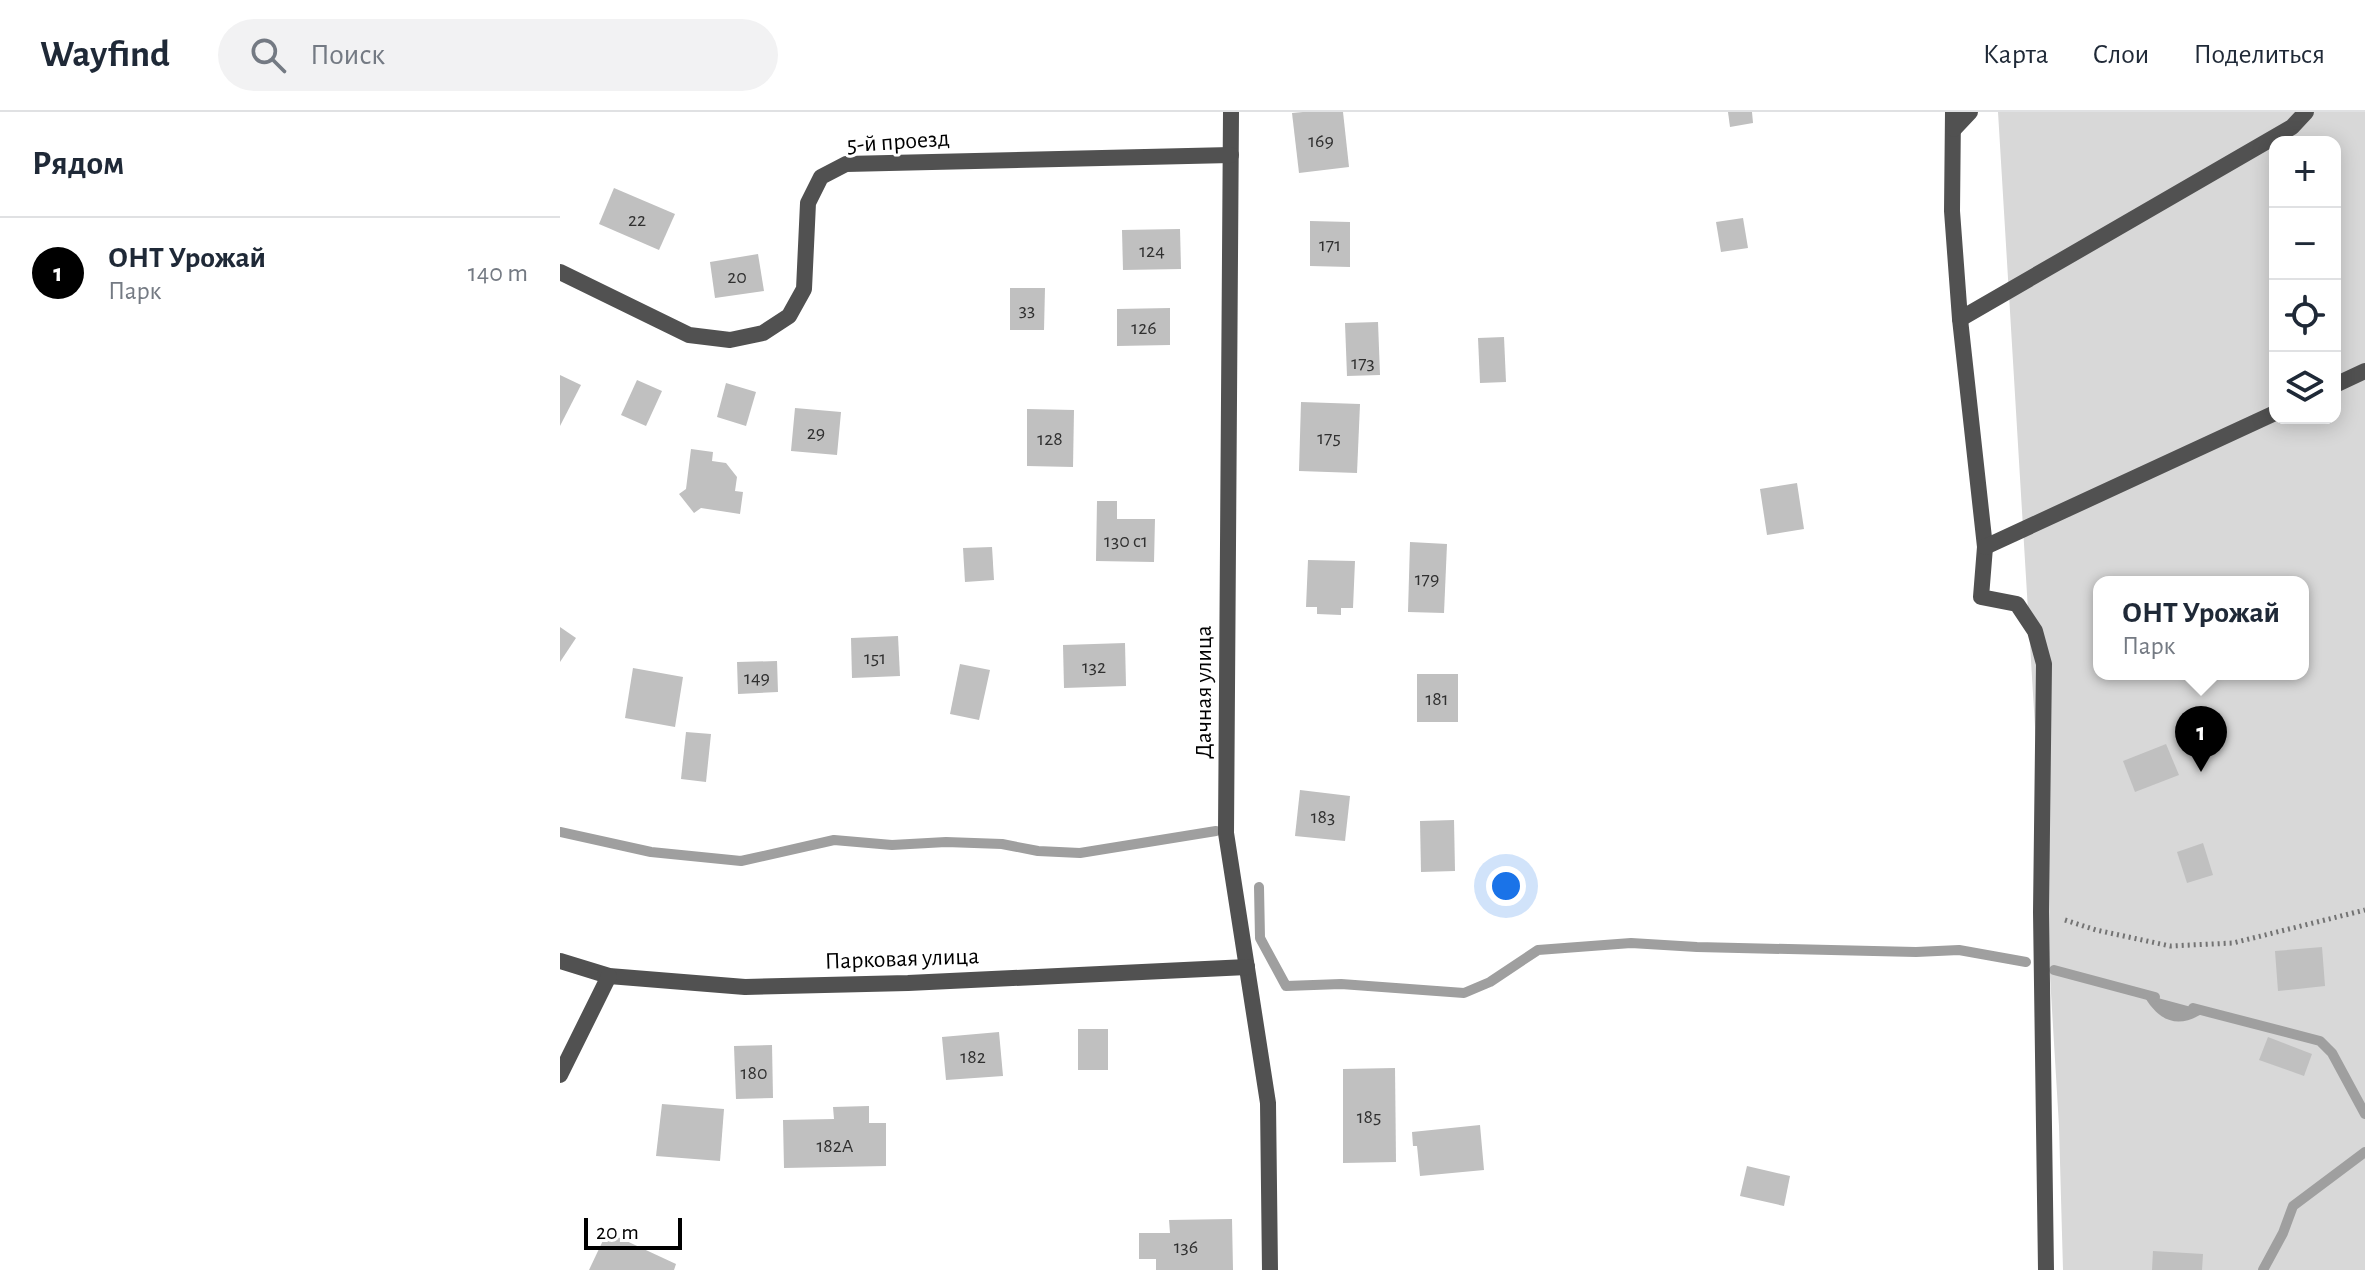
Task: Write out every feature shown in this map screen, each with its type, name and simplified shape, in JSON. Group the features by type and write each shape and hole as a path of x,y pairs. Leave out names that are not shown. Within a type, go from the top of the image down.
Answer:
{"street":[{"name":"Дачная улица","path":"1231,112 1226,833 1268,1103 1270,1270"},
{"path":"1953,112 1952,211 1960,319 1985,547 1981,597 2017,604 2035,631 2044,664 2041,912 2046,1270"},
{"path":"1954,129 1970,112"},
{"path":"1960,319 2292,127 2306,112"},
{"name":"5-й проезд","path":"560,272 689,335 730,340 763,333 789,316 804,289 808,203 821,177 846,164 1231,155"},
{"path":"2341,382 2365,371"},
{"path":"1985,547 2269,416"},
{"name":"Парковая улица","path":"560,961 609,976 760,987 1247,967"},
{"path":"560,1075 609,976"}],"path":[{"path":"2041,912 2096,930 2170,946 2233,943 2365,910"}],"shaded area":[{"path":"1998,112 2365,112 2365,1270 2063,1270 2059,1126"},
{"path":"2143,994 2206,1011 2186,1021 2170,1020 2155,1011"}],"building":[{"path":"1343,112 1349,167 1299,173 1292,113"},
{"path":"1728,112 1752,112 1753,123 1730,127"},
{"path":"614,188 675,214 659,250 599,224"},
{"path":"1743,218 1748,248 1721,252 1716,222"},
{"path":"1310,221 1350,222 1350,267 1310,266"},
{"path":"1180,229 1181,269 1123,270 1122,230"},
{"path":"758,254 764,291 715,298 710,262"},
{"path":"1010,288 1045,288 1044,330 1010,330"},
{"path":"1170,308 1170,345 1117,346 1117,309"},
{"path":"1378,322 1380,375 1347,376 1345,323"},
{"path":"1504,337 1506,382 1480,383 1478,338"},
{"path":"560,375 581,385 560,426"},
{"path":"637,380 662,391 646,426 621,415"},
{"path":"726,383 756,392 746,426 717,417"},
{"path":"1301,402 1360,404 1357,473 1299,471"},
{"path":"795,408 841,412 837,455 791,451"},
{"path":"1027,409 1074,410 1073,467 1027,466"},
{"path":"691,449 713,452 712,461 726,463 737,477 735,491 743,492 740,514 701,508 694,513 679,494 686,489"},
{"path":"1797,483 1804,529 1767,535 1760,489"},
{"path":"1097,501 1117,501 1117,519 1155,519 1154,562 1096,561"},
{"path":"1410,542 1447,544 1444,613 1408,612"},
{"path":"992,547 994,580 965,582 963,548"},
{"path":"1308,560 1355,561 1353,608 1341,608 1341,615 1317,614 1317,607 1306,607"},
{"path":"560,627 576,638 560,662"},
{"path":"898,636 900,676 852,678 851,638"},
{"path":"1125,643 1126,686 1064,688 1063,645"},
{"path":"777,661 778,692 738,694 737,662"},
{"path":"960,664 990,670 979,720 950,714"},
{"path":"633,668 683,677 675,727 625,718"},
{"path":"1417,674 1458,674 1458,722 1417,722"},
{"path":"686,732 711,734 706,782 681,779"},
{"path":"2166,744 2179,775 2135,792 2123,761"},
{"path":"1300,790 1350,796 1345,841 1295,836"},
{"path":"1454,820 1455,871 1421,872 1420,821"},
{"path":"2203,843 2213,875 2187,883 2177,852"},
{"path":"2322,947 2325,986 2278,991 2275,951"},
{"path":"1078,1029 1108,1029 1108,1070 1078,1070"},
{"path":"999,1032 1003,1076 946,1080 942,1037"},
{"path":"2268,1037 2312,1054 2304,1076 2259,1060"},
{"path":"772,1045 773,1098 736,1099 734,1046"},
{"path":"1395,1068 1396,1162 1343,1163 1343,1069"},
{"path":"662,1104 724,1109 720,1161 656,1156"},
{"path":"869,1106 869,1123 886,1123 886,1166 784,1168 783,1120 834,1119 833,1107"},
{"path":"1480,1125 1484,1170 1420,1176 1417,1146 1413,1146 1412,1132"},
{"path":"1747,1166 1790,1176 1784,1206 1740,1196"},
{"path":"1232,1219 1233,1270 1156,1270 1156,1259 1139,1259 1139,1233 1170,1233 1169,1220"},
{"path":"607,1232 676,1264 674,1270 589,1270"},
{"path":"2153,1251 2203,1254 2202,1270 2152,1270"}],"waterway":[{"path":"560,832 651,852 741,861 834,840 892,845 946,842 1002,844 1038,851 1080,853 1216,831"},
{"path":"1259,887 1260,938 1286,986 1341,984 1464,993 1490,982 1538,950 1631,943 1916,952 1959,950 2026,962"},
{"path":"2054,970 2155,997"},
{"path":"2193,1008 2320,1041 2332,1053 2365,1114"},
{"path":"2263,1270 2283,1233 2293,1206 2365,1152"}],"place":[{"name":"ОНТ Урожай","path":"2201,772"}]}
